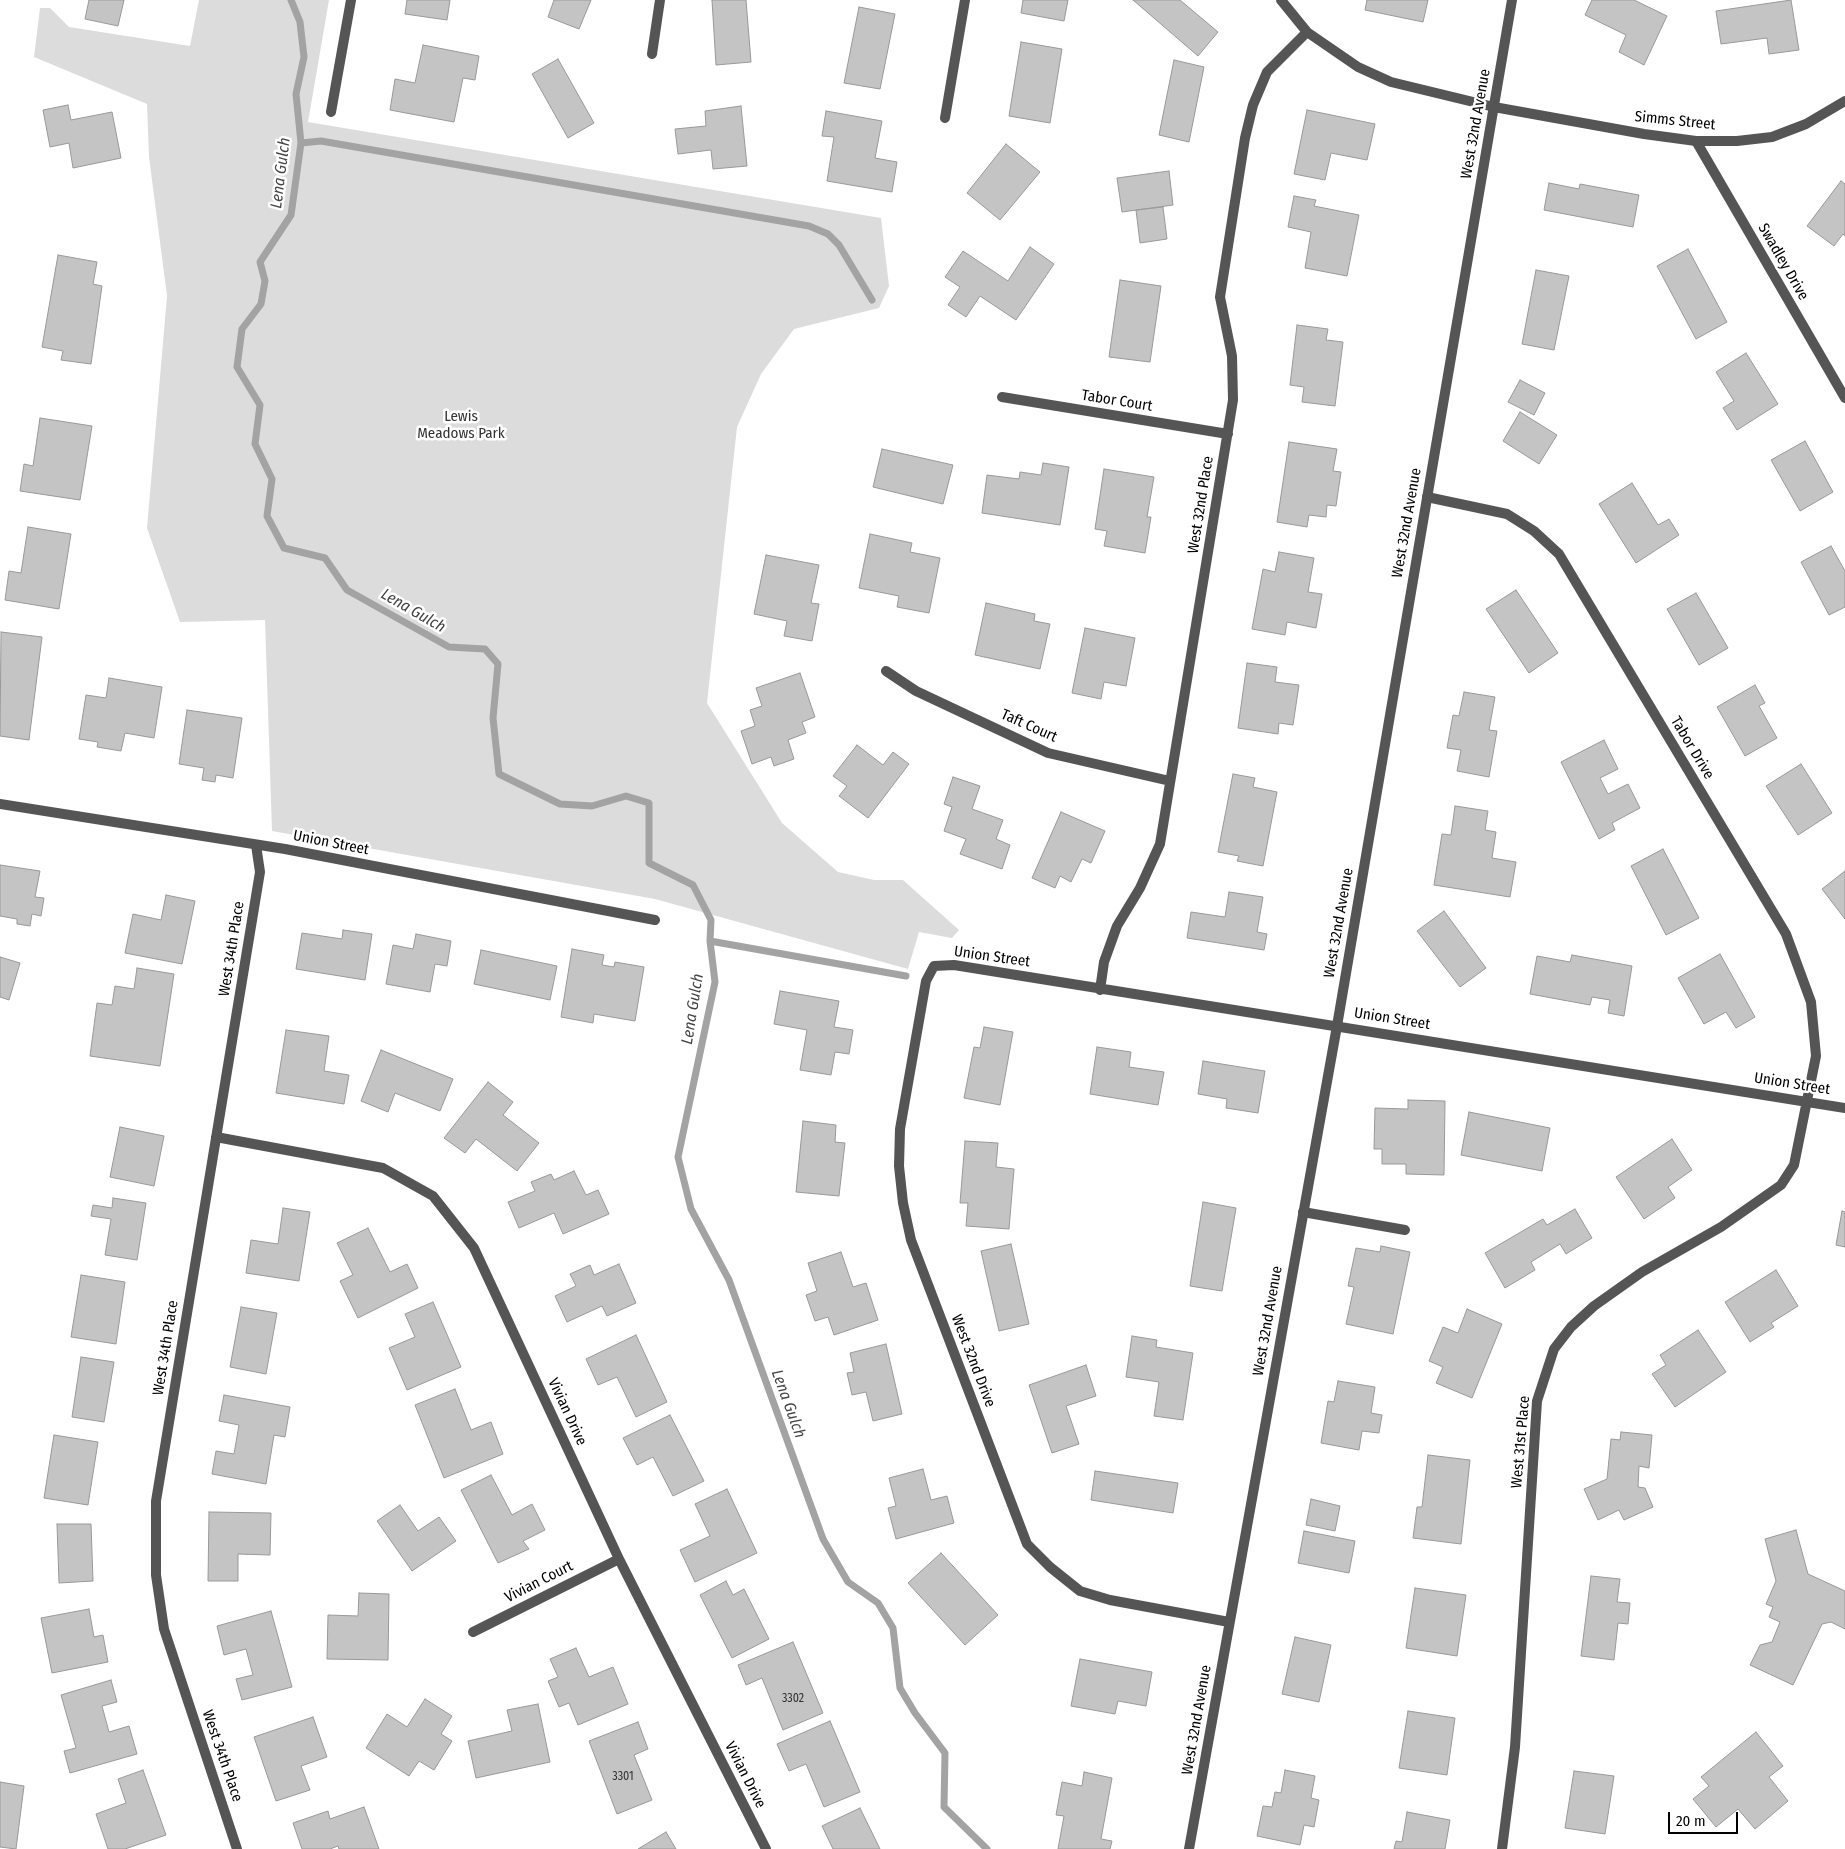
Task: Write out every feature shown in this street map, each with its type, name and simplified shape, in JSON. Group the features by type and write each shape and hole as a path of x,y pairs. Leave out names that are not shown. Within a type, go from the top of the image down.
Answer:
{"street":[{"path":"331,112 351,0"},
{"path":"652,54 660,0"},
{"path":"945,118 965,0"},
{"name":"Simms Street","path":"1281,0 1307,32 1358,68 1391,82 1494,107 1696,141 1737,141 1772,136 1806,124 1845,101"},
{"name":"West 32nd Avenue","path":"1188,1849 1337,1026 1512,0"},
{"name":"West 32nd Place","path":"1100,990 1104,962 1117,926 1140,888 1160,844 1228,434 1232,400 1232,356 1220,296 1245,138 1253,104 1267,72 1307,32"},
{"name":"Swadley Drive","path":"1696,141 1845,398"},
{"name":"Tabor Court","path":"1002,397 1228,434"},
{"name":"Tabor Drive","path":"1427,497 1506,514 1534,531 1559,554 1786,934 1811,1002 1816,1056 1807,1102"},
{"name":"Taft Court","path":"886,671 916,691 1048,753 1170,781"},
{"name":"Union Street","path":"0,804 256,845 655,920"},
{"name":"West 34th Place","path":"237,1849 164,1629 156,1575 156,1501 260,872 256,845"},
{"name":"Union Street","path":"934,966 954,965 1100,990 1337,1026 1845,1108"},
{"name":"West 32nd Drive","path":"934,966 926,981 900,1130 899,1166 903,1203 911,1240 1027,1544 1050,1567 1080,1591 1110,1600 1229,1622"},
{"name":"West 31st Place","path":"1502,1849 1515,1747 1537,1401 1554,1350 1571,1327 1594,1306 1642,1272 1721,1227 1781,1185 1794,1165 1807,1102"},
{"name":"Vivian Drive","path":"216,1136 382,1168 433,1196 474,1248 619,1559 766,1849"},
{"path":"1303,1212 1405,1230"},
{"name":"Vivian Court","path":"473,1632 619,1559"}],"green space":[{"name":"Lewis Meadows Park","path":"199,0 329,0 308,122 881,218 889,286 879,308 794,329 761,374 737,427 707,703 782,823 838,872 874,880 903,880 959,930 952,938 919,932 908,969 655,899 272,831 265,620 180,622 147,528 167,296 149,157 147,104 34,57 40,8 50,8 69,27 190,46"}],"building":[{"path":"89,0 124,0 118,26 85,19"},
{"path":"407,0 450,0 447,20 405,14"},
{"path":"554,0 591,0 579,29 548,17"},
{"path":"712,0 746,0 751,62 716,65"},
{"path":"1023,0 1068,0 1064,21 1021,13"},
{"path":"1133,0 1180,0 1218,32 1198,56"},
{"path":"1367,0 1428,0 1423,22 1365,10"},
{"path":"1592,0 1634,0 1667,16 1644,65 1619,52 1626,35 1585,15"},
{"path":"1791,0 1799,50 1769,54 1767,38 1721,44 1716,11"},
{"path":"859,7 895,14 880,89 844,83"},
{"path":"1021,42 1062,49 1050,123 1009,116"},
{"path":"423,45 479,56 475,80 463,78 454,122 390,110 395,79 415,83"},
{"path":"558,59 594,123 568,138 532,74"},
{"path":"1174,60 1204,67 1189,142 1159,135"},
{"path":"68,105 71,120 112,112 121,158 73,168 69,143 50,147 43,110"},
{"path":"741,106 747,166 713,169 711,150 678,154 675,129 706,126 705,111"},
{"path":"1307,110 1375,124 1367,160 1331,153 1325,180 1294,174"},
{"path":"826,111 882,121 875,158 897,162 892,192 827,181 834,137 822,136"},
{"path":"1006,144 1040,172 1000,220 967,193"},
{"path":"1169,171 1173,205 1122,212 1117,178"},
{"path":"1841,181 1845,184 1845,236 1843,234 1834,246 1807,226"},
{"path":"1549,183 1579,189 1580,184 1639,195 1633,227 1544,210"},
{"path":"1294,196 1316,200 1314,206 1359,215 1347,276 1305,268 1311,232 1288,227"},
{"path":"1163,207 1167,239 1140,243 1136,210"},
{"path":"1030,247 1054,264 1016,320 980,296 966,317 948,305 960,287 945,277 963,251 1008,281"},
{"path":"1688,249 1727,322 1696,339 1657,266"},
{"path":"58,255 97,262 93,284 102,286 91,364 61,360 63,351 42,347"},
{"path":"1536,270 1569,276 1554,350 1522,344"},
{"path":"1120,280 1161,286 1150,362 1109,357"},
{"path":"1297,325 1328,329 1326,340 1343,342 1335,406 1302,402 1304,387 1290,385"},
{"path":"1746,353 1778,404 1737,430 1723,408 1734,401 1716,372"},
{"path":"1520,380 1545,393 1534,415 1508,402"},
{"path":"1520,412 1557,435 1539,464 1503,441"},
{"path":"40,418 92,426 80,500 20,491 24,464 33,466"},
{"path":"1805,441 1833,492 1800,511 1771,460"},
{"path":"1289,442 1337,449 1333,471 1341,472 1336,506 1327,505 1326,517 1309,515 1307,527 1277,522"},
{"path":"882,449 953,465 943,504 873,487"},
{"path":"1043,463 1069,467 1060,525 982,513 987,475 1019,479 1020,472 1041,475"},
{"path":"1104,469 1154,477 1147,517 1151,517 1145,553 1104,546 1107,531 1095,529"},
{"path":"1632,483 1658,525 1669,519 1679,535 1636,563 1599,504"},
{"path":"28,527 71,534 59,609 5,600 9,571 21,573"},
{"path":"870,534 912,543 910,552 940,558 929,613 897,607 899,596 859,588"},
{"path":"1831,546 1845,571 1845,607 1829,615 1801,562"},
{"path":"1279,552 1314,558 1308,592 1322,594 1316,628 1287,622 1285,635 1252,629 1263,569 1275,572"},
{"path":"766,555 819,565 811,603 819,604 812,641 784,636 787,621 754,614"},
{"path":"1516,590 1558,653 1529,673 1486,609"},
{"path":"1696,593 1728,648 1699,665 1667,609"},
{"path":"986,603 1035,614 1034,621 1050,624 1040,669 975,655"},
{"path":"1085,628 1135,638 1126,686 1104,682 1101,699 1072,693"},
{"path":"1,632 42,637 29,740 0,736"},
{"path":"1247,663 1277,667 1275,682 1299,685 1293,725 1279,723 1278,734 1238,728"},
{"path":"800,673 815,717 802,722 806,733 788,740 794,759 774,766 771,757 752,764 741,731 755,726 750,710 762,706 756,688"},
{"path":"109,678 162,687 154,738 125,733 121,751 97,747 98,742 79,739 86,695 106,698"},
{"path":"1755,685 1765,703 1759,706 1777,738 1745,756 1717,707"},
{"path":"1464,692 1495,697 1489,730 1497,731 1489,777 1457,771 1461,750 1447,748 1453,715 1459,716"},
{"path":"187,710 242,718 233,778 216,775 215,782 202,780 204,768 179,764"},
{"path":"1604,740 1618,769 1600,778 1608,794 1628,784 1640,808 1612,823 1615,830 1599,839 1561,762"},
{"path":"857,745 883,765 893,752 909,764 868,818 839,796 847,786 833,776"},
{"path":"1801,764 1832,813 1798,835 1766,786"},
{"path":"1233,774 1255,778 1253,787 1277,792 1263,866 1237,861 1239,856 1218,852"},
{"path":"953,777 980,786 972,809 1003,820 996,839 1010,845 1002,869 960,854 966,839 944,831 952,807 944,804"},
{"path":"1455,806 1488,811 1485,830 1496,832 1492,858 1516,862 1510,897 1434,885 1442,834 1451,835"},
{"path":"1061,812 1105,831 1091,863 1082,859 1071,882 1060,876 1055,888 1032,878"},
{"path":"1663,849 1699,918 1666,935 1631,866"},
{"path":"0,865 40,871 35,897 44,898 41,916 32,914 30,926 17,924 17,919 0,916"},
{"path":"1845,871 1845,919 1822,889"},
{"path":"1229,892 1263,897 1257,932 1267,934 1264,950 1187,938 1191,912 1225,917"},
{"path":"166,895 195,901 182,964 125,953 133,914 161,920"},
{"path":"1444,911 1486,968 1460,987 1417,931"},
{"path":"343,930 372,934 365,980 296,969 302,933 342,939"},
{"path":"416,934 451,941 447,966 435,964 430,992 386,984 393,945 413,949"},
{"path":"572,949 604,955 602,965 614,967 615,962 644,967 635,1021 594,1014 593,1023 561,1017"},
{"path":"481,950 557,966 550,1000 474,984"},
{"path":"1720,954 1755,1017 1736,1028 1726,1012 1704,1024 1678,978"},
{"path":"1572,955 1632,966 1624,1016 1608,1013 1610,1000 1592,997 1590,1005 1530,994 1537,956 1570,962"},
{"path":"0,957 20,963 9,1000 0,997"},
{"path":"137,968 174,974 160,1066 90,1056 97,1003 112,1005 115,986 134,989"},
{"path":"780,991 839,1001 834,1027 853,1030 849,1054 835,1052 831,1075 800,1070 807,1030 774,1024"},
{"path":"984,1027 1013,1032 1000,1105 964,1098 974,1047 980,1048"},
{"path":"286,1030 329,1036 324,1071 349,1075 344,1104 276,1093"},
{"path":"1097,1047 1131,1052 1129,1067 1164,1072 1158,1105 1090,1094"},
{"path":"381,1050 453,1079 440,1111 395,1093 388,1112 361,1101"},
{"path":"1203,1061 1265,1071 1258,1113 1226,1108 1227,1099 1198,1094"},
{"path":"488,1082 513,1102 503,1115 539,1143 517,1171 476,1139 465,1153 444,1138"},
{"path":"1408,1100 1445,1101 1444,1175 1406,1174 1406,1164 1382,1164 1382,1149 1374,1149 1375,1108 1408,1109"},
{"path":"1469,1112 1550,1128 1542,1171 1461,1155"},
{"path":"803,1121 836,1125 835,1142 845,1143 839,1196 796,1192"},
{"path":"120,1127 164,1136 154,1186 110,1177"},
{"path":"1672,1139 1692,1170 1668,1187 1675,1198 1644,1219 1616,1177"},
{"path":"965,1141 998,1143 996,1167 1014,1169 1009,1229 966,1226 968,1203 960,1203"},
{"path":"574,1171 586,1195 598,1190 609,1214 563,1234 554,1213 519,1228 508,1202 535,1191 531,1182 551,1174 554,1180"},
{"path":"113,1198 146,1203 137,1260 105,1255 111,1219 91,1216 93,1205 112,1208"},
{"path":"1203,1202 1236,1208 1222,1291 1190,1286"},
{"path":"283,1208 310,1212 299,1281 246,1273 251,1240 278,1244"},
{"path":"1575,1209 1592,1238 1566,1254 1560,1244 1531,1262 1535,1270 1505,1288 1485,1253 1543,1219 1547,1225"},
{"path":"1842,1211 1845,1212 1845,1247 1836,1245"},
{"path":"368,1228 390,1272 407,1264 418,1288 358,1318 340,1281 353,1275 337,1243"},
{"path":"1011,1244 1029,1324 999,1331 981,1251"},
{"path":"1381,1246 1410,1252 1393,1334 1346,1324 1354,1287 1348,1286 1356,1248 1380,1252"},
{"path":"841,1252 853,1287 866,1283 878,1320 834,1335 828,1317 815,1321 806,1295 817,1291 808,1263"},
{"path":"619,1264 636,1303 607,1316 602,1306 567,1322 555,1296 576,1286 570,1274 590,1265 594,1275"},
{"path":"1776,1270 1798,1306 1771,1323 1774,1327 1750,1342 1725,1302"},
{"path":"81,1275 125,1282 116,1344 71,1337"},
{"path":"433,1302 461,1367 407,1390 389,1348 415,1337 405,1314"},
{"path":"241,1307 277,1313 266,1374 230,1367"},
{"path":"1467,1309 1502,1324 1472,1398 1436,1383 1443,1367 1429,1361 1443,1327 1458,1333"},
{"path":"1698,1330 1726,1372 1675,1407 1652,1374 1666,1365 1660,1355"},
{"path":"636,1335 667,1402 636,1417 617,1377 598,1385 586,1359"},
{"path":"1132,1336 1157,1340 1156,1347 1193,1353 1183,1420 1154,1416 1159,1382 1126,1377"},
{"path":"886,1344 902,1414 873,1421 866,1392 852,1395 847,1373 854,1372 850,1353"},
{"path":"81,1357 114,1362 104,1422 72,1417"},
{"path":"1086,1365 1096,1396 1066,1406 1079,1444 1052,1453 1029,1385"},
{"path":"1338,1381 1375,1387 1371,1413 1382,1415 1379,1433 1362,1431 1359,1450 1321,1443 1328,1401 1334,1402"},
{"path":"455,1389 471,1430 491,1422 503,1454 444,1478 415,1405"},
{"path":"224,1395 290,1407 285,1437 274,1435 266,1484 212,1474 216,1451 234,1454 239,1425 219,1421"},
{"path":"670,1415 704,1481 673,1496 653,1457 637,1465 623,1438"},
{"path":"1621,1432 1652,1435 1649,1468 1639,1466 1638,1487 1645,1488 1653,1507 1624,1520 1619,1510 1598,1520 1584,1489 1607,1479 1611,1439 1620,1440"},
{"path":"54,1435 98,1442 88,1505 44,1498"},
{"path":"1428,1455 1470,1460 1461,1544 1413,1538 1417,1507 1422,1507"},
{"path":"923,1469 931,1500 947,1496 954,1523 896,1539 888,1508 896,1506 889,1478"},
{"path":"1095,1471 1178,1483 1173,1513 1091,1500"},
{"path":"491,1475 512,1515 532,1504 545,1530 523,1541 529,1549 498,1563 461,1490"},
{"path":"727,1489 757,1553 695,1582 680,1550 710,1536 695,1504"},
{"path":"1311,1499 1340,1506 1335,1531 1306,1525"},
{"path":"400,1505 418,1531 439,1517 456,1541 412,1571 377,1521"},
{"path":"209,1512 271,1513 270,1555 238,1554 238,1581 208,1581"},
{"path":"57,1524 91,1524 93,1581 59,1583"},
{"path":"1796,1530 1808,1574 1845,1591 1845,1629 1831,1622 1822,1624 1793,1685 1750,1665 1760,1645 1772,1642 1780,1622 1769,1617 1773,1607 1766,1604 1776,1581 1765,1539"},
{"path":"1304,1531 1355,1541 1349,1573 1298,1563"},
{"path":"941,1553 998,1615 965,1645 908,1583"},
{"path":"1591,1576 1620,1579 1617,1602 1630,1603 1628,1624 1618,1623 1614,1660 1581,1656"},
{"path":"726,1581 733,1595 744,1589 769,1639 732,1658 700,1595"},
{"path":"1415,1588 1466,1595 1457,1656 1406,1648"},
{"path":"359,1593 389,1594 388,1660 327,1659 328,1615 358,1616"},
{"path":"89,1609 94,1637 103,1635 108,1662 52,1673 41,1618"},
{"path":"271,1611 292,1687 242,1700 236,1679 253,1675 246,1649 224,1655 217,1626"},
{"path":"1295,1637 1331,1645 1319,1702 1282,1694"},
{"path":"793,1642 823,1713 783,1730 762,1678 746,1685 738,1665"},
{"path":"576,1648 589,1677 613,1667 628,1704 578,1725 569,1703 559,1707 548,1681 558,1677 550,1659"},
{"path":"1080,1659 1152,1672 1146,1706 1118,1701 1115,1714 1071,1706"},
{"path":"111,1680 117,1702 102,1706 109,1732 129,1726 137,1754 70,1773 64,1751 76,1748 61,1695"},
{"path":"425,1699 452,1716 441,1734 452,1741 434,1770 419,1761 409,1776 366,1748 387,1714 407,1727"},
{"path":"538,1704 550,1762 476,1778 468,1741 512,1731 507,1710"},
{"path":"1408,1711 1455,1718 1447,1775 1399,1768"},
{"path":"313,1717 327,1757 301,1766 310,1790 276,1801 254,1737"},
{"path":"830,1721 860,1792 824,1807 806,1764 789,1771 777,1744"},
{"path":"638,1722 648,1749 634,1755 652,1800 617,1814 589,1741"},
{"path":"1756,1732 1783,1766 1769,1777 1788,1801 1755,1829 1738,1809 1716,1827 1693,1799 1709,1786 1701,1777"},
{"path":"143,1770 166,1835 125,1849 108,1849 96,1814 126,1803 118,1779"},
{"path":"1285,1770 1315,1776 1311,1798 1319,1800 1314,1827 1304,1825 1300,1845 1257,1836 1263,1806 1272,1807 1275,1792 1281,1793"},
{"path":"1574,1771 1614,1776 1605,1834 1565,1828"},
{"path":"1084,1772 1112,1778 1101,1839 1112,1841 1110,1849 1058,1849 1064,1816 1056,1815 1062,1782 1082,1786"},
{"path":"0,1782 24,1786 16,1849 0,1847"},
{"path":"364,1807 379,1849 339,1849 338,1846 330,1849 302,1849 293,1823 328,1811 330,1819"},
{"path":"860,1808 880,1849 833,1849 822,1826"},
{"path":"1407,1812 1450,1820 1445,1849 1394,1849 1396,1841 1402,1842"},
{"path":"666,1832 676,1849 638,1849"}],"waterway":[{"name":"Lena Gulch","path":"291,0 300,22 304,57 296,94 301,143 291,215 260,262 265,281 261,304 242,329 237,367 260,405 255,444 272,479 267,516 284,548 325,558 347,590 449,647 485,649 498,664 493,718 499,774 560,804 592,806 626,796 649,803 649,863 693,885 711,920 710,941 715,982 678,1157 691,1209 729,1280 823,1539 848,1582 878,1603 893,1628 900,1688 915,1713 945,1753 944,1807 987,1849"},
{"path":"301,143 321,141 809,226 828,234 839,245 872,300"},
{"path":"710,941 906,976"}]}
